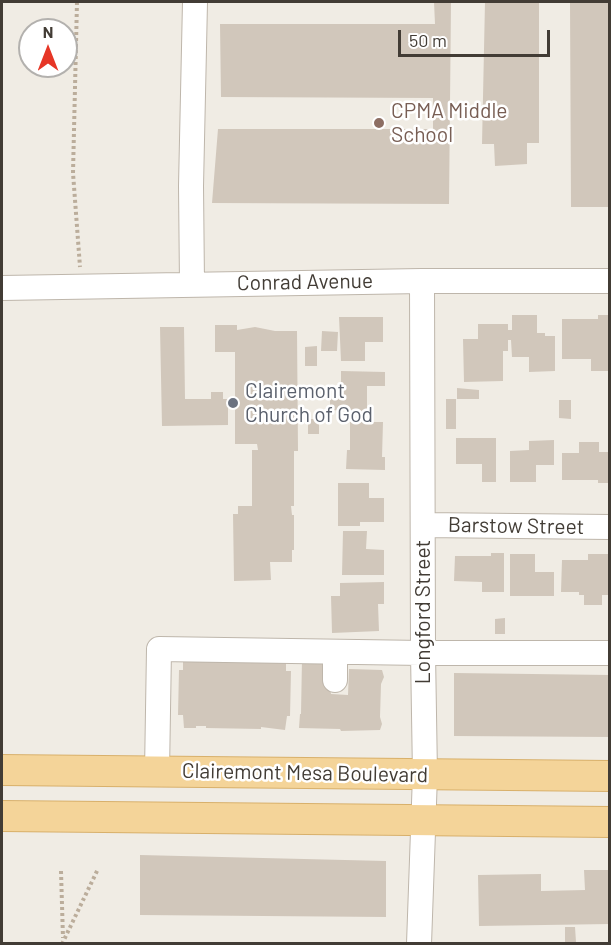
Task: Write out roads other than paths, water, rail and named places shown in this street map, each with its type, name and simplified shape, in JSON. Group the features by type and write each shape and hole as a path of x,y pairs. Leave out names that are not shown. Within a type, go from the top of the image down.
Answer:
{"main road":[{"name":"Clairemont Mesa Boulevard","path":"2,770 609,776"},
{"path":"2,816 609,822"}],"street":[{"path":"192,284 191,186 195,2"},
{"name":"Conrad Avenue","path":"2,288 422,280 609,281"},
{"name":"Longford Street","path":"419,944 425,775 422,280"},
{"name":"Barstow Street","path":"423,525 609,527"},
{"path":"158,772 159,649 609,653"},
{"path":"335,652 335,680"}],"place":[{"name":"CPMA Middle School","path":"379,123"},
{"name":"Clairemont Church of God","path":"233,403"}]}
